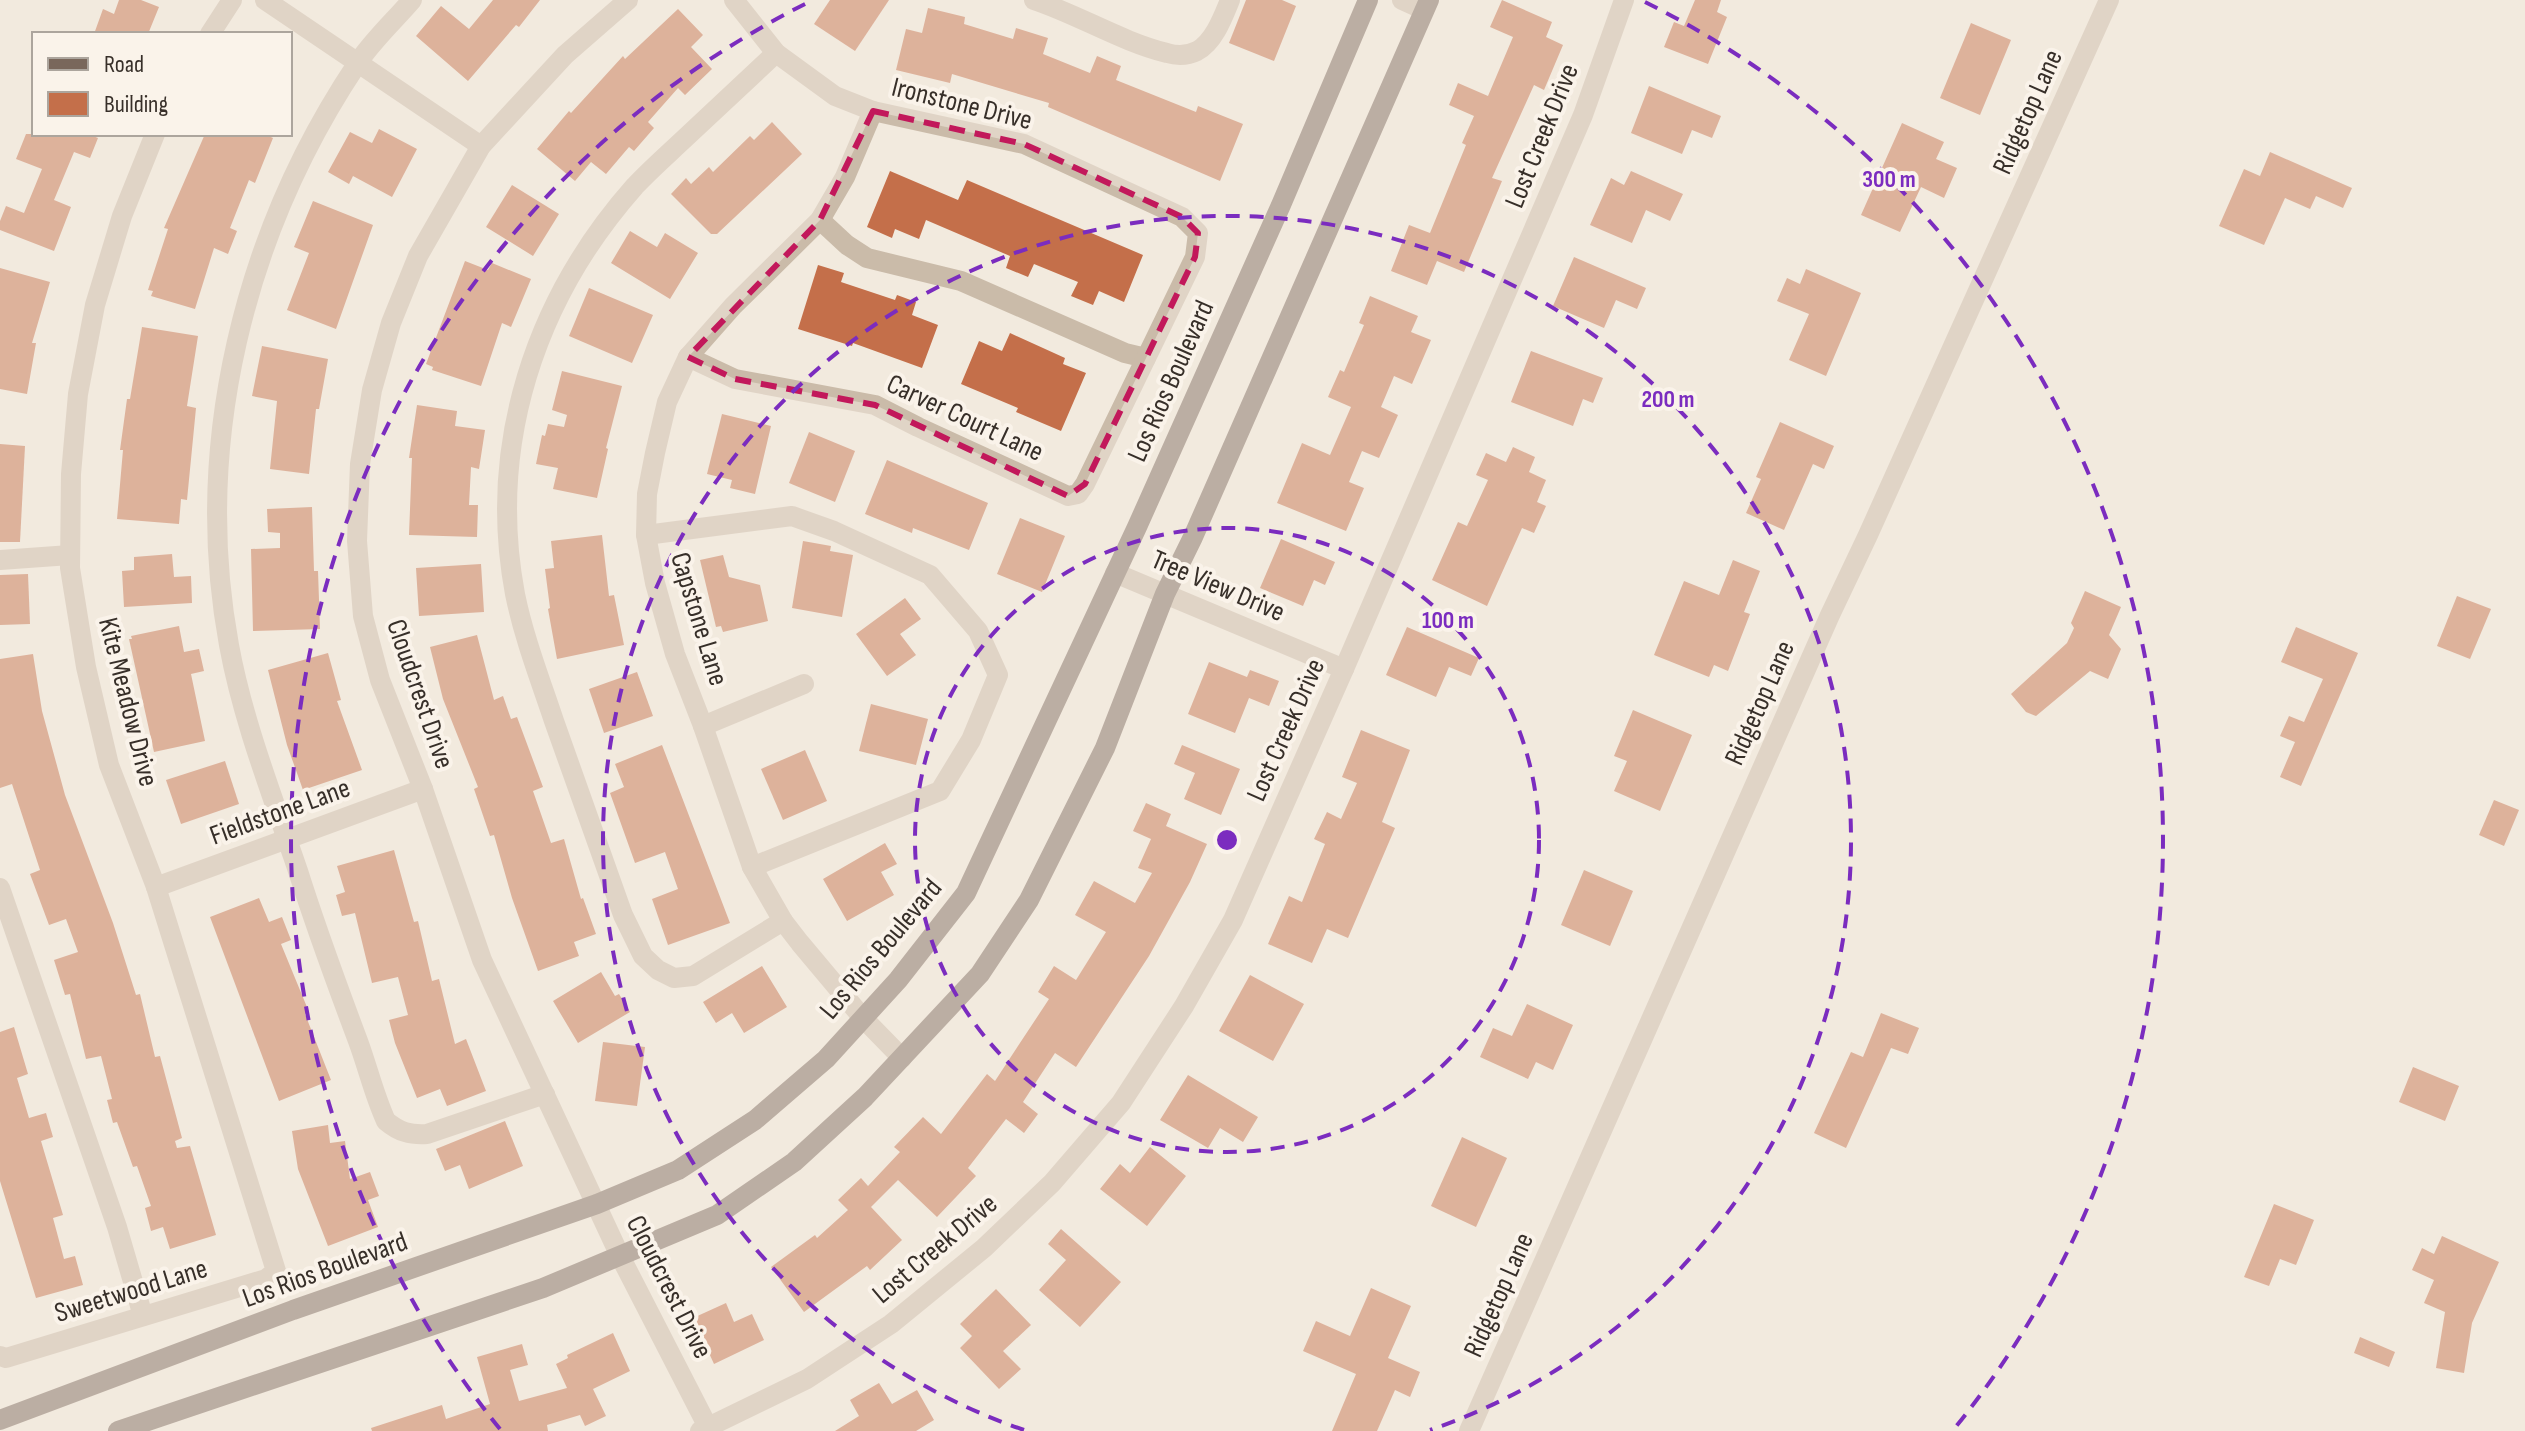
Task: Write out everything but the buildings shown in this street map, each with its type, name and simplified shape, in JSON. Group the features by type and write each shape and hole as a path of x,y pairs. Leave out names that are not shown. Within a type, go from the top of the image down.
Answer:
{"main road":[{"name":"Los Rios Boulevard","path":"0,1420 293,1310 597,1204 678,1170 755,1120 826,1059 898,980 966,893 1262,248 1368,0"},
{"path":"118,1431 543,1288 717,1215 804,1152 865,1097 980,974 1029,900 1105,748 1165,594 1193,537 1426,5"}],"street":[{"path":"211,32 232,0"},
{"path":"265,0 481,146"},
{"path":"412,0 358,62 309,147 276,214 239,325 223,412 218,481 218,551 229,645 242,700 287,838 386,1121 397,1130 427,1134 545,1094"},
{"name":"Cloudcrest Drive","path":"628,0 565,55 481,146 418,256 391,323 372,390 360,464 357,541 363,616 380,680 423,789 482,960 620,1256 707,1430"},
{"name":"Ironstone Drive","path":"734,0 776,53 835,96 873,111 1024,144 1182,217 1198,233 1195,257 1146,358"},
{"path":"1034,0 1153,48 1186,55 1200,50 1212,36 1230,0"},
{"path":"1402,0 1426,5"},
{"name":"Lost Creek Drive","path":"707,1430 807,1379 891,1324 984,1248 1052,1183 1121,1103 1184,1006 1233,920 1344,669 1583,115 1624,0"},
{"name":"Ridgetop Lane","path":"1469,1431 2105,1"},
{"path":"776,53 636,185 571,273 545,323 523,385 512,443 507,502 510,559 525,635 623,915 643,956 658,970 674,978 693,976 783,921"},
{"name":"Capstone Lane","path":"873,111 845,177 820,220 733,306 688,357 667,402 647,494 646,535 655,583 675,654 752,867 783,921 862,1017 902,1058"},
{"name":"Kite Meadow Drive","path":"154,136 122,216 95,305 78,394 71,474 70,555 86,667 109,765 156,887 276,1271"},
{"path":"820,220 847,245 867,258 961,281 1125,353 1146,358"},
{"name":"Carver Court Lane","path":"688,357 735,379 875,405 1068,496 1078,494 1085,484 1146,358"},
{"path":"646,535 792,516 834,531 930,575 978,631 998,675 971,740 940,791 752,867"},
{"path":"0,560 70,555"},
{"name":"Tree View Drive","path":"1115,573 1344,669"},
{"path":"703,726 804,684"},
{"name":"Fieldstone Lane","path":"156,887 423,789"},
{"path":"0,888 117,1227 143,1316"},
{"name":"Sweetwood Lane","path":"0,1356 6,1358 266,1279 276,1271"}],"highlighted area":[{"path":"873,111 1024,144 1182,217 1198,233 1195,257 1085,484 1068,496 875,405 735,379 688,357 820,220"}]}
